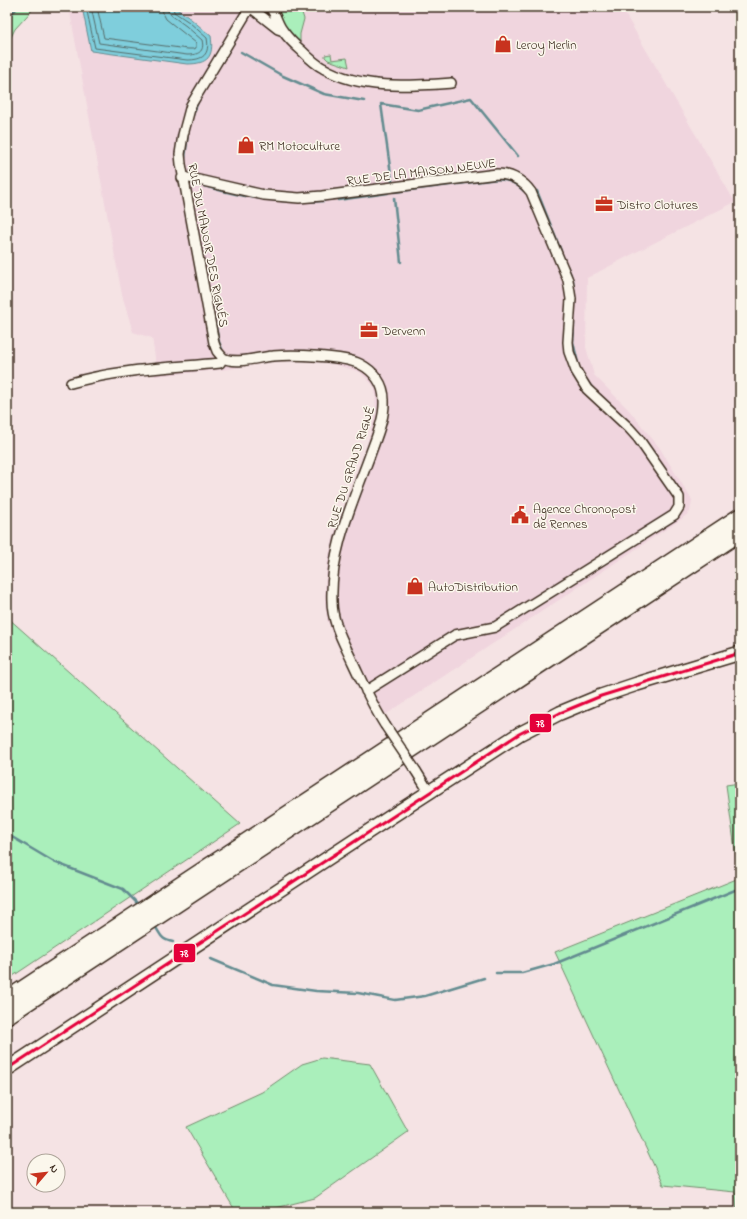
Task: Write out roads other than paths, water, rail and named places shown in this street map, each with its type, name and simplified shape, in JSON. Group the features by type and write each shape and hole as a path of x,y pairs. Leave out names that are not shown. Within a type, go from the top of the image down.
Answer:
{"highway":[{"path":"7,1015 146,916 740,517"},
{"path":"7,1000 146,916 740,532"}],"street":[{"path":"250,7 278,29 282,30"},
{"name":"RUE DU MANOIR DES RIGNÉS","path":"223,358 214,343 182,178 180,154 185,123 191,105 250,7"},
{"path":"270,7 282,30 312,61 327,71 345,78 398,86 451,83"},
{"name":"RUE DE LA MAISON NEUVE","path":"182,178 190,178 264,195 299,198 505,174 519,179 531,192 568,280 570,299 568,342 569,352 576,371 587,389 638,438 679,497 679,507 676,512 668,518 495,627 455,635 366,691"},
{"name":"RUE DU GRAND RIGNÉ","path":"71,383 90,378 138,371 220,362 223,358 228,361 237,361 274,355 308,356 350,360 367,369 374,375 382,386 384,399 383,414 375,442 339,542 332,580 332,606 334,619 341,638 366,691 385,725 429,792"},
{"path":"7,1070 519,734 560,712 601,696 740,653"}],"water":[{"path":"82,7 174,7 211,36 212,43 210,54 205,61 187,64 91,51"}],"waterway":[{"path":"7,18 18,7"},
{"path":"241,52 283,76 324,94 364,101"},
{"path":"392,181 381,104 418,110 471,98 518,156"},
{"path":"193,115 199,99"},
{"path":"185,158 188,133"},
{"path":"394,192 498,179 512,182 524,191"},
{"path":"204,186 249,197 278,201 324,201"},
{"path":"537,191 561,251"},
{"path":"338,200 388,193"},
{"path":"394,198 401,262"},
{"path":"567,266 571,275"},
{"path":"573,280 575,301"},
{"path":"212,308 219,342 222,349"},
{"path":"574,324 573,342 578,363"},
{"path":"587,381 594,390"},
{"path":"7,833 54,862 123,889 139,905"},
{"path":"496,973 522,973 554,964 740,888"},
{"path":"154,925 163,938 173,942"},
{"path":"211,959 273,985 316,991 358,993 395,1000 425,996 484,978"}],"place":[{"name":"Leroy Merlin","path":"503,44"},
{"name":"RM Motoculture","path":"246,145"},
{"name":"Distro Clotures","path":"604,204"},
{"name":"Dervenn","path":"369,330"},
{"name":"Agence Chronopost de Rennes","path":"520,515"},
{"name":"AutoDistribution","path":"415,586"}]}
